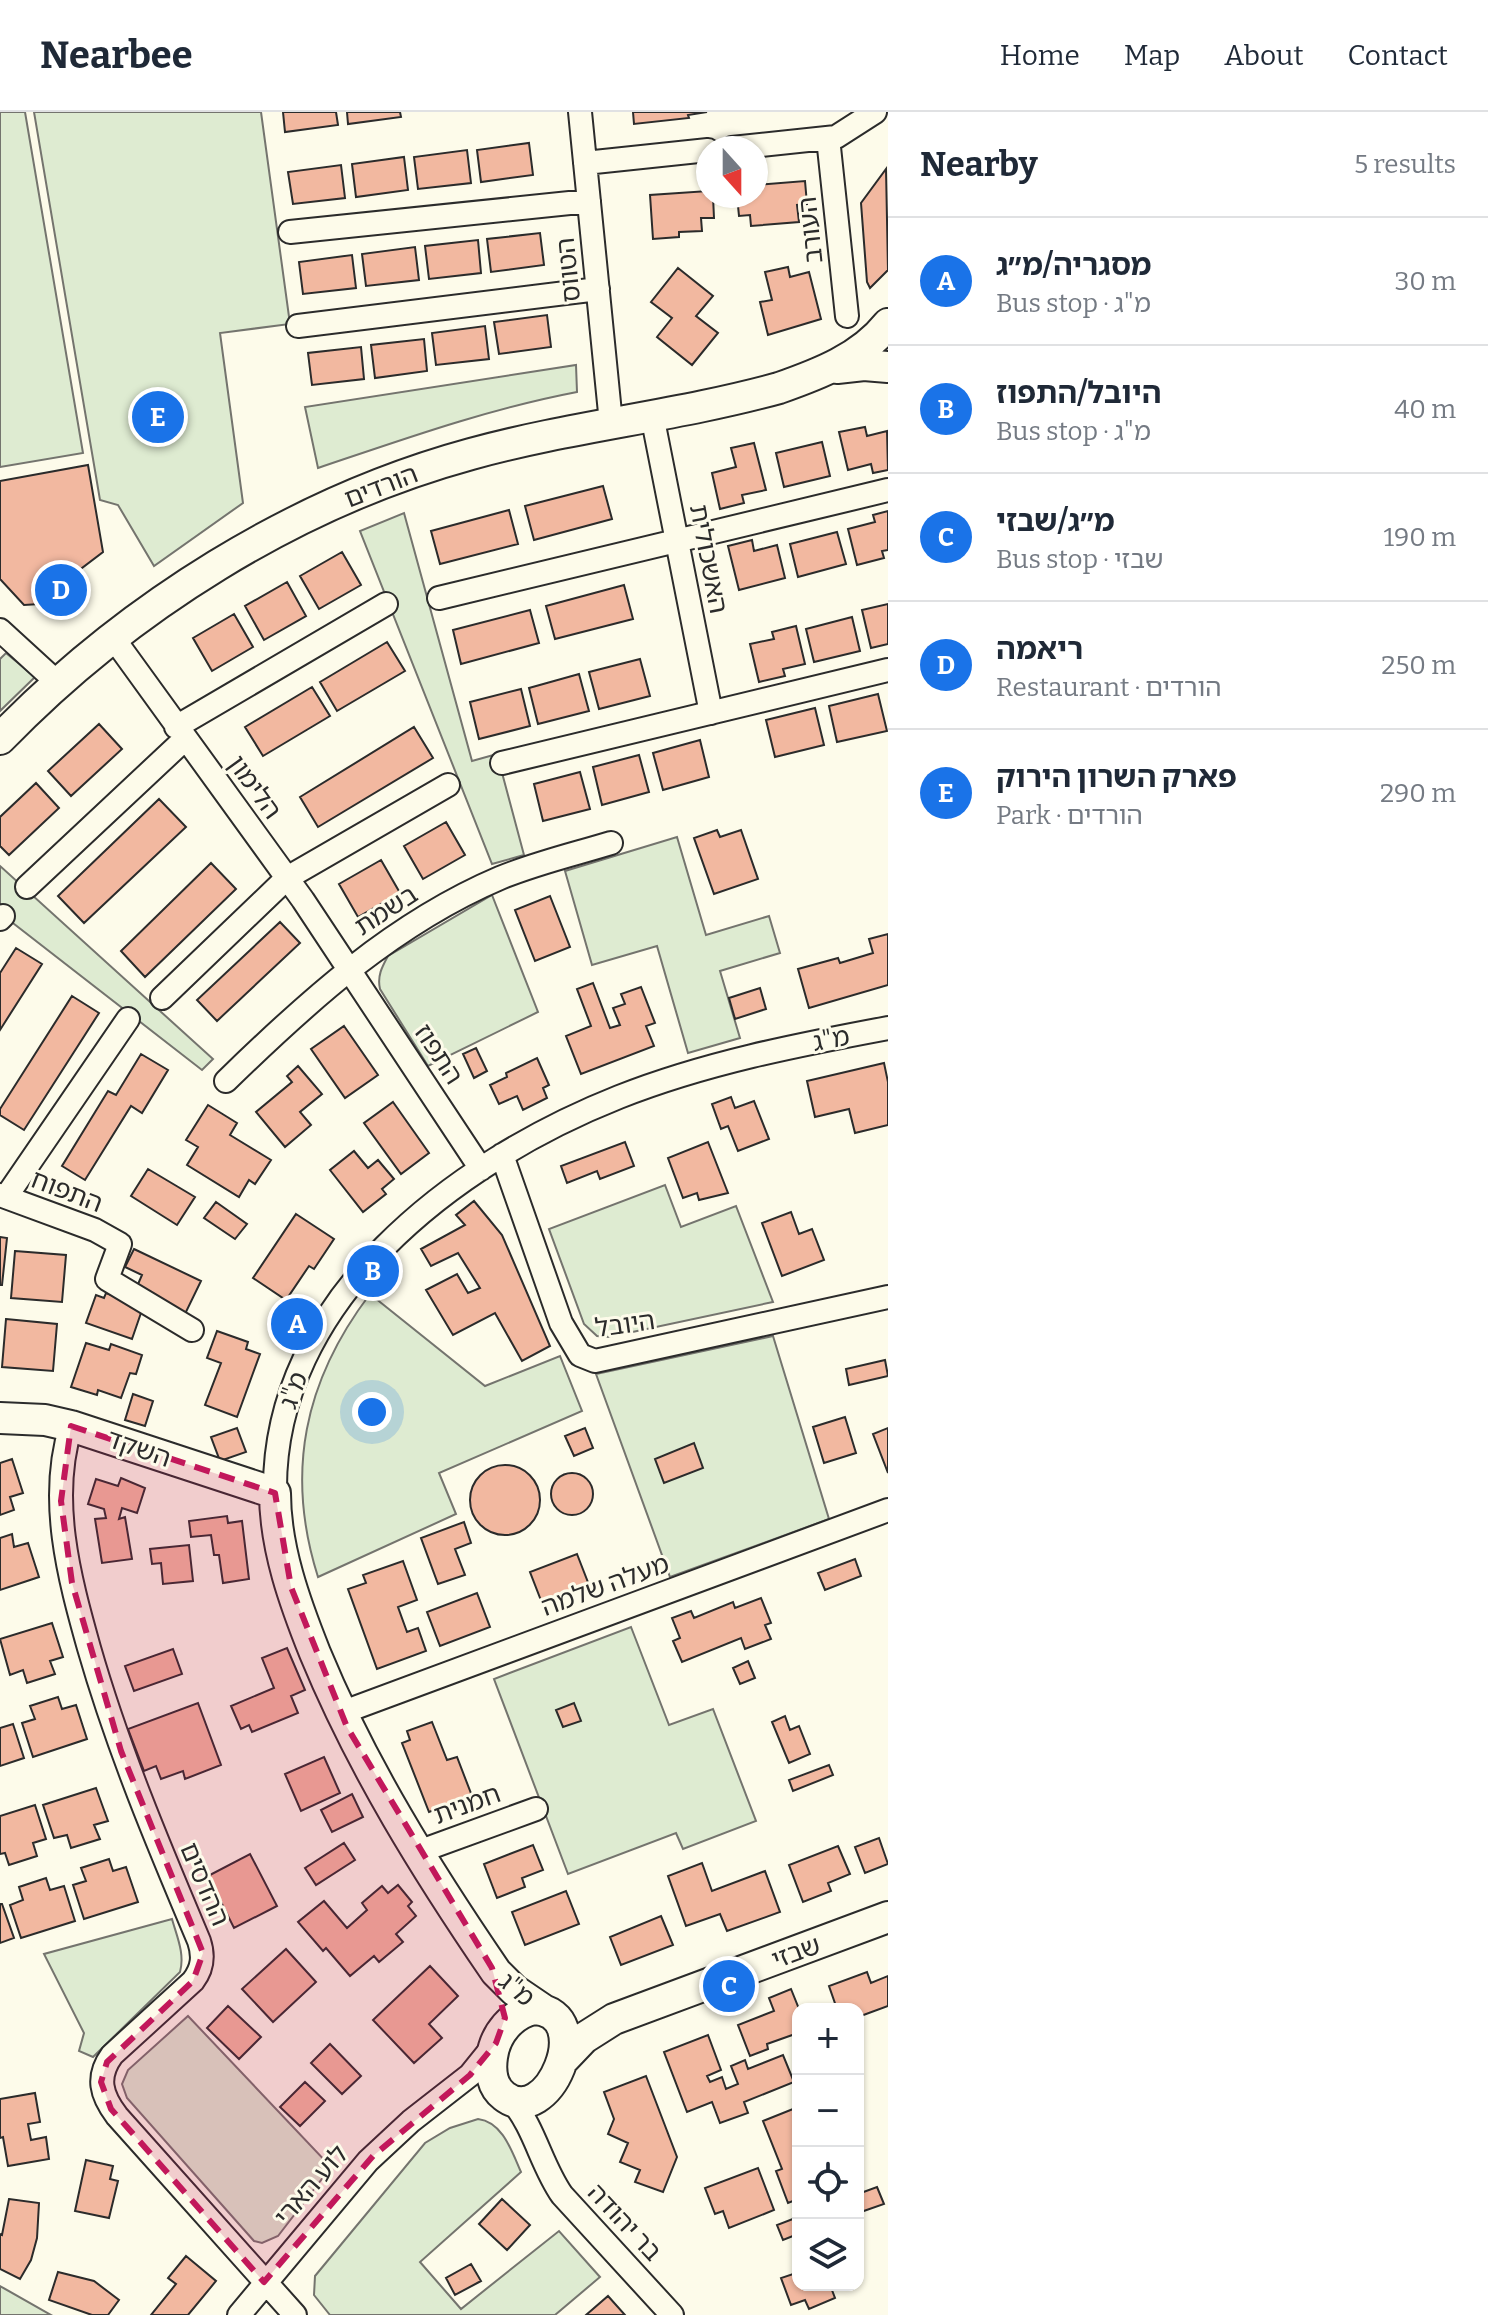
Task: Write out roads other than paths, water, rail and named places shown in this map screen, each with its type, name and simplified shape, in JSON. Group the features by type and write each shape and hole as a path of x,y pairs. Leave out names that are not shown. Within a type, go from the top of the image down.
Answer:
{"street":[{"name":"הטווס","path":"580,112 611,423"},
{"path":"768,144 836,137 875,112"},
{"name":"העורב","path":"828,138 847,316"},
{"path":"585,163 696,151"},
{"path":"290,232 589,201"},
{"path":"298,326 598,289"},
{"path":"888,323 884,340 888,354"},
{"name":"הורדים","path":"827,370 861,350 888,323"},
{"name":"הורדים","path":"0,739 59,684 171,597 229,559 348,497 409,473 471,454 756,394 827,370 857,365 888,367"},
{"name":"האשכולית","path":"652,415 711,713"},
{"path":"439,598 888,490"},
{"path":"27,887 181,733 386,604"},
{"path":"0,630 59,684"},
{"name":"הלימון","path":"114,639 350,969"},
{"path":"502,763 888,670"},
{"path":"162,998 287,878 448,785"},
{"name":"בשמת","path":"226,1081 297,1013 350,969 405,930 503,877 611,843"},
{"name":"התפוז","path":"350,969 481,1169"},
{"path":"3,1196 128,1019"},
{"name":"מ\"ג","path":"546,2011 514,1990 492,1968 418,1852 371,1773 341,1713 306,1630 281,1545 275,1493 280,1429 291,1390 308,1351 332,1309 372,1262 415,1220 502,1155 563,1121 677,1076 784,1048 888,1028"},
{"name":"היובל","path":"502,1155 561,1323 580,1355 595,1361 888,1297"},
{"name":"התפוח","path":"3,1196 95,1230 120,1244 107,1279 192,1330"},
{"name":"השקד","path":"0,1418 45,1420 71,1426 275,1493"},
{"name":"ההדסים","path":"71,1426 64,1454 61,1501 75,1597 121,1751 199,1941 203,1958 201,1969 193,1981 112,2055 104,2069 102,2088 117,2116 295,2315"},
{"name":"מעלה שלמה","path":"341,1713 888,1510"},
{"name":"חמנית","path":"418,1852 536,1809"},
{"name":"שבזי","path":"563,2060 579,2042 614,2019 888,1917"},
{"name":"מ\"ג","path":"492,1968 503,2006 500,2036"},
{"path":"436,2102 471,2094 508,2099 527,2101 549,2087 563,2060 563,2032 559,2021 546,2011 523,2012 500,2036 492,2057 493,2078 508,2099"},
{"name":"שבזי","path":"546,2011 583,2020 614,2019"},
{"name":"לוע הארי","path":"239,2315 368,2161 470,2075 500,2036"},
{"name":"בר יהודה","path":"544,2161 540,2120 543,2099 549,2087"},
{"name":"בר יהודה","path":"508,2099 528,2125 562,2195 672,2315"}],"place":[{"name":"פארק השרון הירוק","path":"158,417"},
{"name":"ריאמה","path":"61,590"},
{"name":"היובל/התפוז","path":"373,1271"},
{"name":"מסגריה/מ״ג","path":"297,1324"},
{"name":"מ״ג/שבזי","path":"729,1986"}]}
